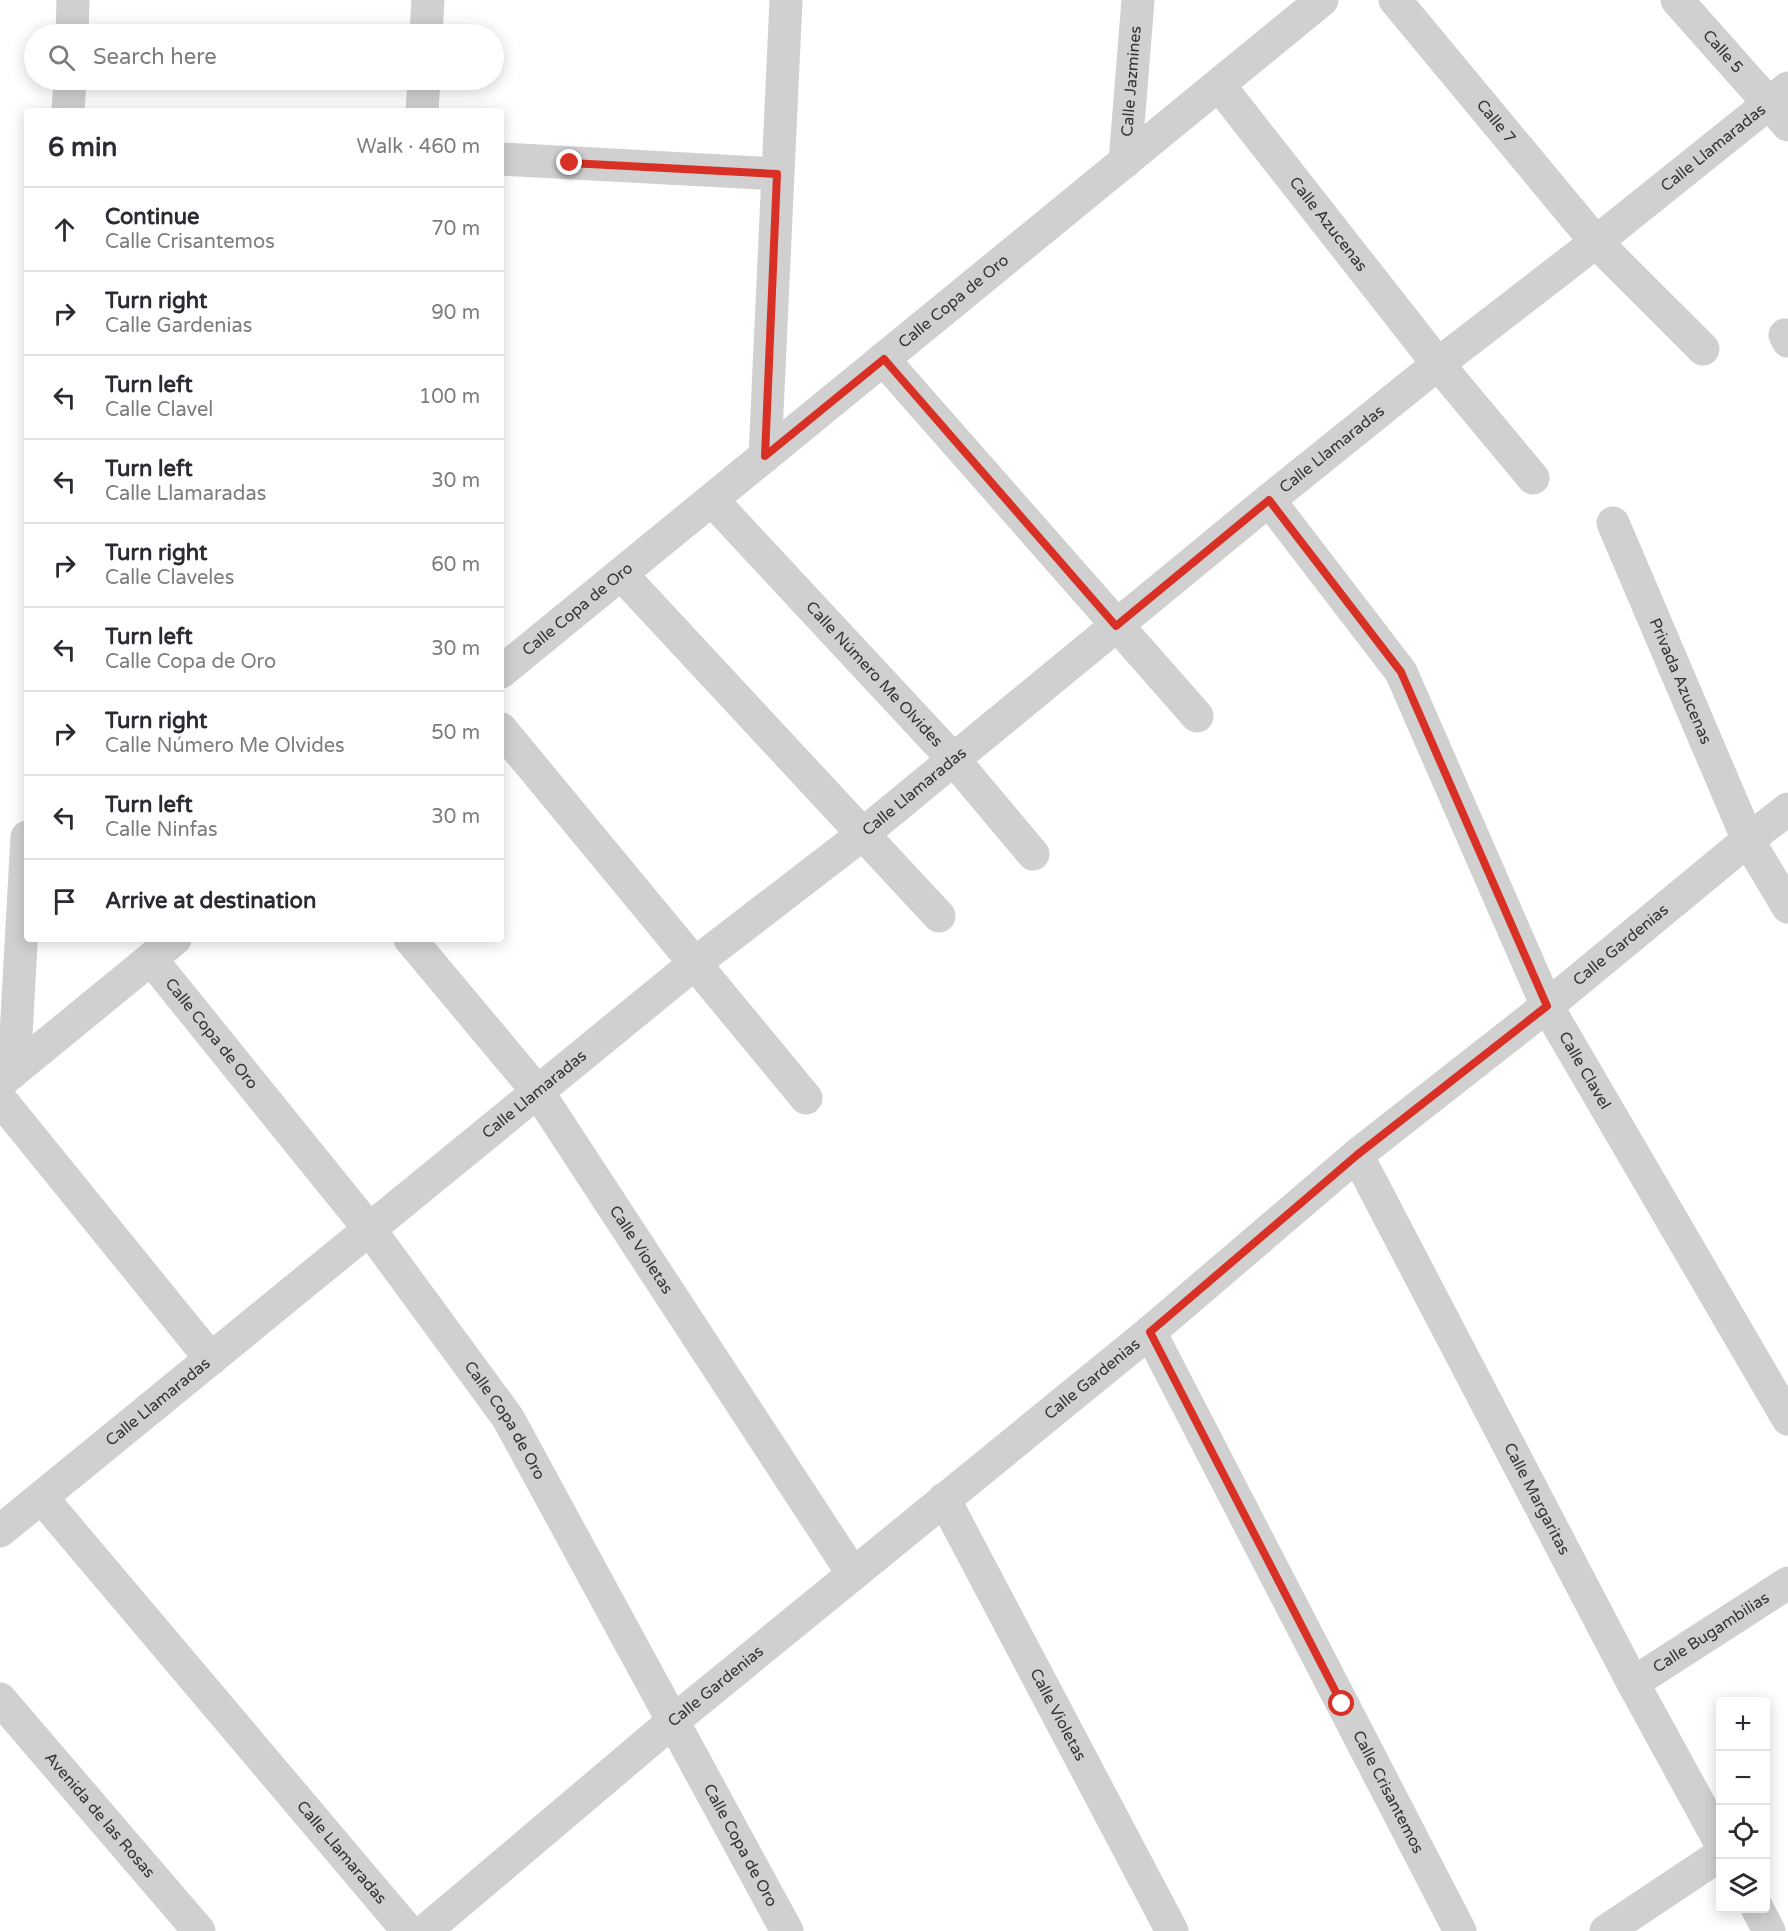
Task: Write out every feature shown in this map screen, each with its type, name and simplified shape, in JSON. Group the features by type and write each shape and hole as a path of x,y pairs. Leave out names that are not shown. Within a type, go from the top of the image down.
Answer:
{"street":[{"path":"72,24 73,0"},
{"path":"427,24 428,0"},
{"path":"765,456 786,0"},
{"name":"Calle Jazmines","path":"1125,162 1138,0"},
{"name":"Calle Copa de Oro","path":"504,670 1322,0"},
{"name":"Calle 7","path":"1395,0 1596,242 1703,349"},
{"name":"Calle 5","path":"1677,0 1782,106"},
{"name":"Calle Azucenas","path":"1219,85 1438,364"},
{"path":"68,108 69,90"},
{"path":"422,108 423,90"},
{"name":"Calle Llamaradas","path":"0,1531 694,964 863,834 1438,364 1596,242 1782,106"},
{"path":"504,159 777,174"},
{"path":"884,359 1197,716"},
{"path":"1438,364 1533,478"},
{"name":"Calle Número Me Olvides","path":"712,500 954,760 1033,854"},
{"name":"Calle Clavel","path":"1269,500 1401,672 1547,1006 1788,1419"},
{"name":"Privada Azucenas","path":"1612,523 1748,840"},
{"path":"621,574 939,916"},
{"path":"504,733 806,1098"},
{"name":"Calle Gardenias","path":"425,1931 672,1722 1150,1332 1357,1155 1547,1006 1788,809"},
{"path":"1748,840 1788,907"},
{"path":"24,869 4,1084 212,1359"},
{"name":"Calle Violetas","path":"413,942 538,1092 854,1574"},
{"name":"Calle Copa de Oro","path":"4,1084 163,949 508,1418 787,1931"},
{"name":"Calle Margaritas","path":"1357,1155 1633,1683 1716,1835"},
{"name":"Calle Crisantemos","path":"1150,1332 1460,1931"},
{"name":"Calle Llamaradas","path":"42,1498 408,1931"},
{"name":"Calle Violetas","path":"944,1499 1172,1931"},
{"name":"Calle Bugambilias","path":"1633,1683 1788,1583"},
{"name":"Avenida de las Rosas","path":"0,1699 199,1931"},
{"path":"1606,1931 1716,1858"}],"route":[{"path":"570,163 777,174 765,456 884,359 1116,626 1269,500 1401,672 1547,1006 1357,1155 1150,1332 1342,1704"}]}
